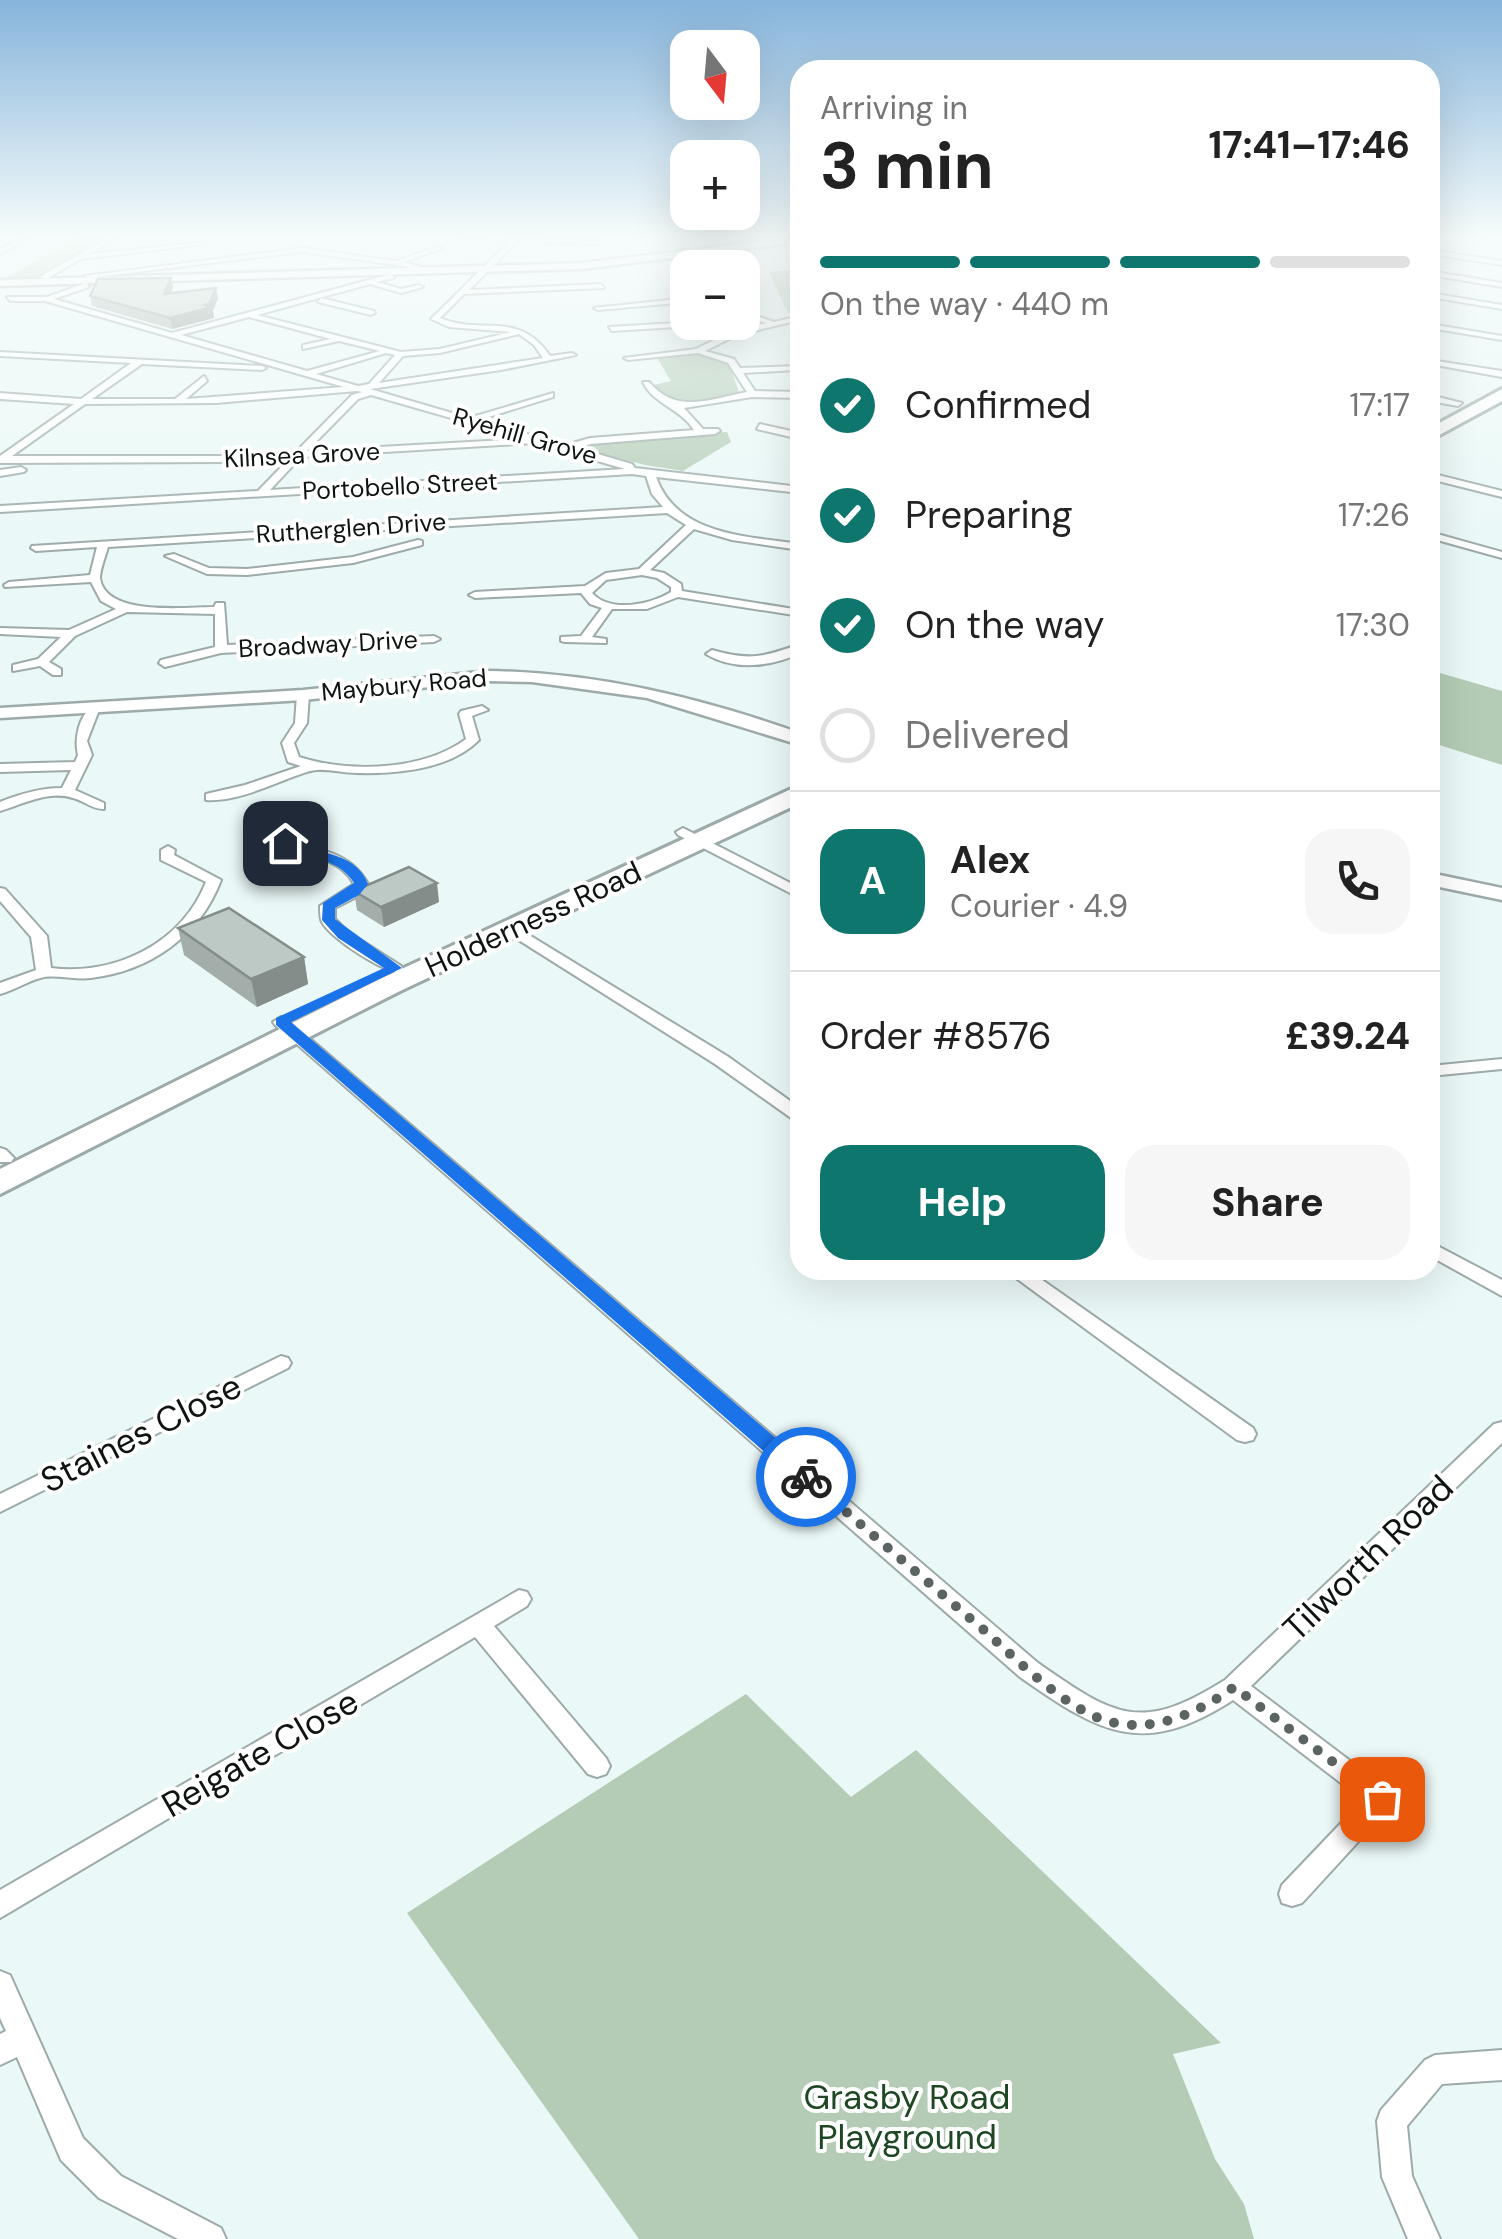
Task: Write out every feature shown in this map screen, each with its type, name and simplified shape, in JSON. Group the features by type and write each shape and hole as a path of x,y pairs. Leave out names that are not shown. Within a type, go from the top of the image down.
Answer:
{"highway":[{"path":"1440,413 1502,377"},
{"path":"1440,430 1498,400"},
{"name":"Holderness Road","path":"1,1164 288,1027 511,929 692,836 790,780"},
{"name":"Holderness Road","path":"288,1027 395,968 692,836 790,797"}],"street":[{"name":"Ryehill Grove","path":"197,341 542,440 629,466 632,471"},
{"path":"306,347 327,341"},
{"path":"353,341 400,354 454,349 483,341"},
{"path":"531,341 548,360"},
{"path":"628,358 698,351 716,341"},
{"path":"698,351 731,362 752,394"},
{"path":"310,374 382,353"},
{"path":"0,354 282,366"},
{"path":"260,494 354,397 371,390 400,354"},
{"path":"0,396 82,402 277,399 371,390 572,355"},
{"path":"1,459 139,362"},
{"path":"1440,364 1502,377"},
{"path":"737,371 790,366"},
{"path":"177,402 204,383"},
{"path":"659,383 640,385 657,398 680,406 752,394 790,395"},
{"path":"470,420 550,395"},
{"path":"1440,400 1458,403"},
{"path":"680,406 700,432"},
{"path":"760,427 790,434"},
{"path":"566,448 590,440 715,431"},
{"name":"Kilnsea Grove","path":"1,459 301,456 542,440"},
{"name":"Kilnsea Grove","path":"0,473 62,461"},
{"name":"Portobello Street","path":"0,509 632,471 790,489"},
{"path":"650,472 666,510 692,525 790,545"},
{"path":"1440,478 1502,494"},
{"name":"Rutherglen Drive","path":"36,548 495,518 556,520 666,510"},
{"path":"642,572 692,525"},
{"path":"317,530 326,560"},
{"path":"1440,538 1502,555"},
{"path":"170,556 220,573 376,556 418,543"},
{"path":"104,545 95,578 105,599 125,609"},
{"path":"475,595 586,588 610,575 642,572 671,580 677,586 676,593"},
{"path":"5,586 95,578"},
{"path":"586,588 588,598 609,606 653,605 676,593 790,611"},
{"path":"584,640 609,606"},
{"name":"Broadway Drive","path":"125,609 221,608 222,648"},
{"path":"18,668 42,662 71,634 125,609"},
{"path":"1,633 71,634"},
{"path":"565,638 602,642"},
{"name":"Broadway Drive","path":"176,663 222,648 435,641"},
{"path":"720,658 739,663 775,661 790,653"},
{"path":"42,662 57,672"},
{"name":"Maybury Road","path":"0,713 303,695 490,676 579,679 668,694 790,736"},
{"path":"303,695 301,723 288,743 293,759 310,767"},
{"path":"68,790 86,754 82,741 92,710"},
{"path":"196,788 214,802 310,767 370,770 448,754 473,740 465,714 482,710"},
{"path":"0,768 78,766"},
{"path":"0,807 47,792 68,790 99,801"},
{"path":"692,836 790,889"},
{"path":"282,848 330,856 358,876 361,884 354,892 328,906 328,920 343,935 395,968"},
{"path":"0,990 44,972 66,977 105,972 151,952 190,925 210,900 214,880 166,858 168,850"},
{"path":"1440,881 1502,894"},
{"path":"3,900 38,936 44,972"},
{"path":"511,929 721,1060 790,1109"},
{"name":"Tilworth Road","path":"288,1027 1029,1670 1106,1721 1138,1725 1167,1722 1202,1710 1234,1687 1502,1430"},
{"path":"1440,1070 1502,1064"},
{"path":"1440,1254 1502,1288"},
{"path":"1030,1280 1244,1434"},
{"name":"Staines Close","path":"0,1504 281,1363"},
{"name":"Reigate Close","path":"0,1905 519,1599"},
{"path":"478,1625 597,1766"},
{"path":"1234,1687 1382,1799 1292,1894"},
{"path":"0,1985 12,2043 72,2149 110,2187 210,2239"},
{"path":"1424,2239 1397,2177 1392,2120 1435,2070 1502,2064"}],"green space":[{"path":"696,354 729,364 739,392 695,401 653,390 653,385 671,381 657,358"},
{"path":"727,432 731,442 683,471 584,449 599,442"},
{"path":"1440,673 1502,691 1502,765 1440,745"},
{"name":"Grasby Road Playground","path":"746,1694 851,1797 916,1750 1221,2043 1173,2054 1215,2159 1244,2204 1254,2239 639,2239 407,1913"}],"building":[{"path":"409,867 437,883 381,907 354,891"},
{"path":"229,908 304,957 251,979 178,928"}],"way so far":[{"path":"806,1477 1029,1670 1084,1710 1106,1721 1138,1725 1167,1722 1202,1710 1234,1687 1382,1799"}],"route":[{"path":"285,843 285,848 330,856 352,868 361,884 328,906 328,920 343,935 395,968 281,1022 806,1477"}]}
